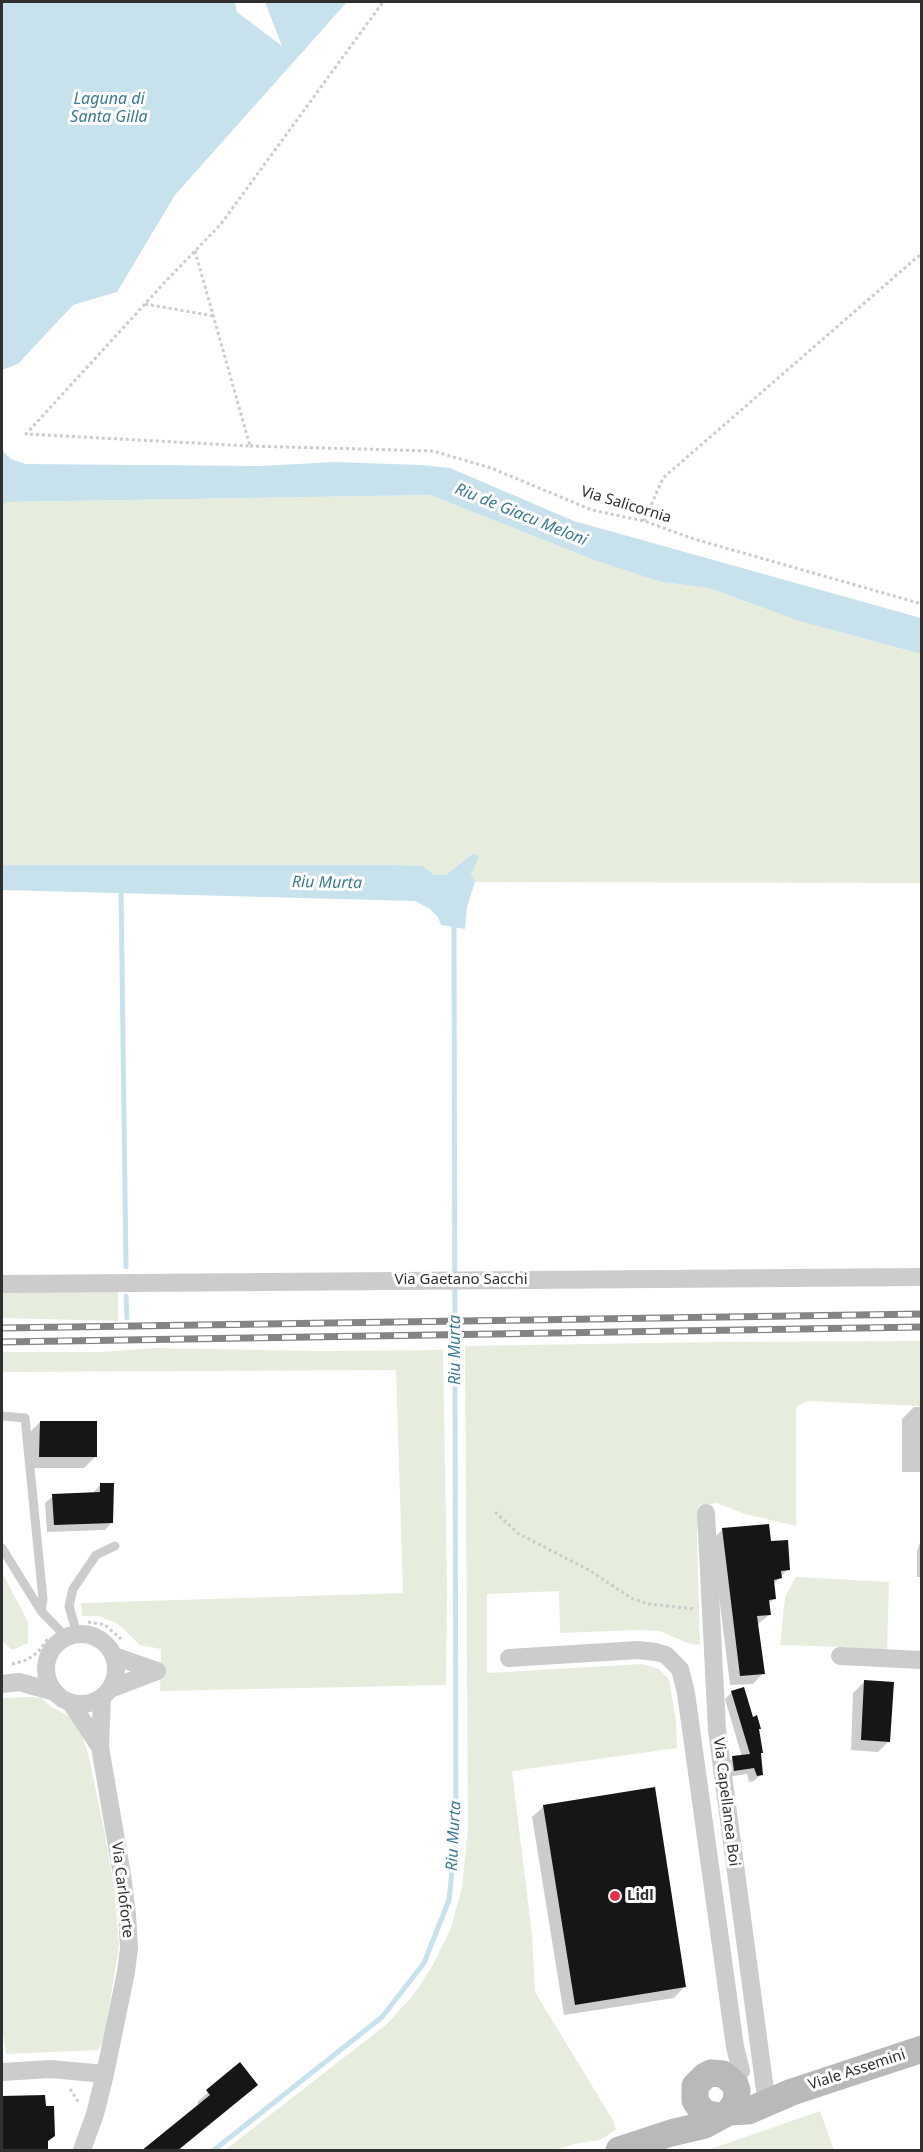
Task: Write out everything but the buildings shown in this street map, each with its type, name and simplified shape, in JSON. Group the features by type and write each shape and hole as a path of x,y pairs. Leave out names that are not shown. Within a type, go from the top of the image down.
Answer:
{"main road":[{"name":"Viale Assemini","path":"619,2151 671,2133 705,2125 723,2114 748,2111 792,2092 921,2049"},
{"path":"694,2093 695,2101 704,2112 723,2114 736,2102 737,2090 726,2079"},
{"path":"671,2133 699,2080 726,2079 745,2088 792,2092"}],"street":[{"name":"Via Gaetano Sacchi","path":"2,1284 921,1276"},
{"name":"Via Capellanea Boi","path":"706,1513 717,1730 765,2090"},
{"path":"106,1693 115,1678 116,1667 114,1656 108,1646 99,1639 88,1635 72,1635 57,1643 46,1663 46,1675 54,1692 71,1703 82,1704 93,1702 106,1693 157,1671 114,1656"},
{"path":"509,1658 638,1650 666,1655 680,1669 687,1693 735,2047 741,2071 726,2079"},
{"path":"840,1656 921,1659"},
{"path":"10,1683 46,1663"},
{"path":"10,1683 54,1692"},
{"name":"Via Carloforte","path":"82,2151 95,2114 105,2074 129,1948 128,1914 100,1747 106,1693"},
{"path":"71,1703 100,1747"},
{"path":"2,2072 51,2070 105,2074"}],"lane":[{"path":"2,1416 25,1418 43,1599 41,1611"},
{"path":"72,1635 69,1606 73,1589 96,1555 115,1546"},
{"path":"2,1548 41,1611 72,1635"}],"path":[{"path":"145,304 221,224 383,2"},
{"path":"195,251 250,446"},
{"path":"644,521 663,478 921,253"},
{"path":"145,304 213,316"},
{"name":"Via Salicornia","path":"145,304 26,434 250,446 433,451 491,468 592,510 644,521 694,539 921,604"},
{"path":"495,1512 519,1534 589,1570 631,1598 648,1604 692,1608 711,1616"},
{"path":"68,2085 80,2105"}],"green space":[{"path":"430,495 594,560 661,582 709,588 799,621 921,654 921,883 475,882 471,874 474,853 445,875 435,875 422,866 397,865 2,865 2,507 6,502"},
{"path":"118,1290 118,1321 2,1318 2,1291"},
{"path":"921,1341 921,1406 807,1401 796,1407 796,1526 745,1514 717,1503 699,1505 697,1537 700,1645 687,1643 660,1631 560,1633 559,1591 487,1594 487,1673 642,1664 659,1669 669,1679 676,1721 677,1748 512,1771 532,1935 535,1992 614,2122 616,2130 600,2140 574,2144 556,2150 225,2150 387,2024 415,1993 433,1965 451,1928 462,1887 468,1828 465,1346"},
{"path":"155,1348 319,1351 443,1350 447,1590 446,1685 160,1691 161,1649 140,1645 118,1624 99,1616 82,1616 81,1603 403,1593 396,1370 2,1372 2,1352 102,1352"},
{"path":"2,1572 28,1622 28,1643 12,1650 2,1641"},
{"path":"796,1577 889,1582 887,1652 844,1647 780,1645 785,1597"},
{"path":"2,1698 42,1698 51,1707 71,1717 79,1726 88,1753 104,1829 114,1886 119,1945 104,2039 98,2050 6,2054 2,2026"},
{"path":"820,2111 834,2150 708,2150"}],"water":[{"name":"Laguna di Santa Gilla","path":"2,2 235,2 237,12 282,46 265,2 347,2 175,195 117,292 73,305 18,364 2,370"},
{"name":"Riu de Giacu Meloni","path":"2,450 11,459 26,464 260,466 334,462 450,468 574,521 921,618 921,654 799,621 709,588 661,582 594,560 430,495 6,502 2,507"},
{"path":"474,853 479,857 471,874 475,882 467,907 465,929 441,925 438,917 430,909 415,901 2,890 2,865 397,865 422,866 435,875 445,875"}],"waterway":[{"path":"121,888 126,1267"},
{"name":"Riu Murta","path":"214,2150 382,2017 424,1963 449,1900 456,1832 454,921"},
{"path":"126,1296 127,1318"}],"railway":[{"path":"2,1328 922,1314"},
{"path":"2,1342 922,1327"}],"place":[{"name":"Lidl","path":"615,1896"}]}
